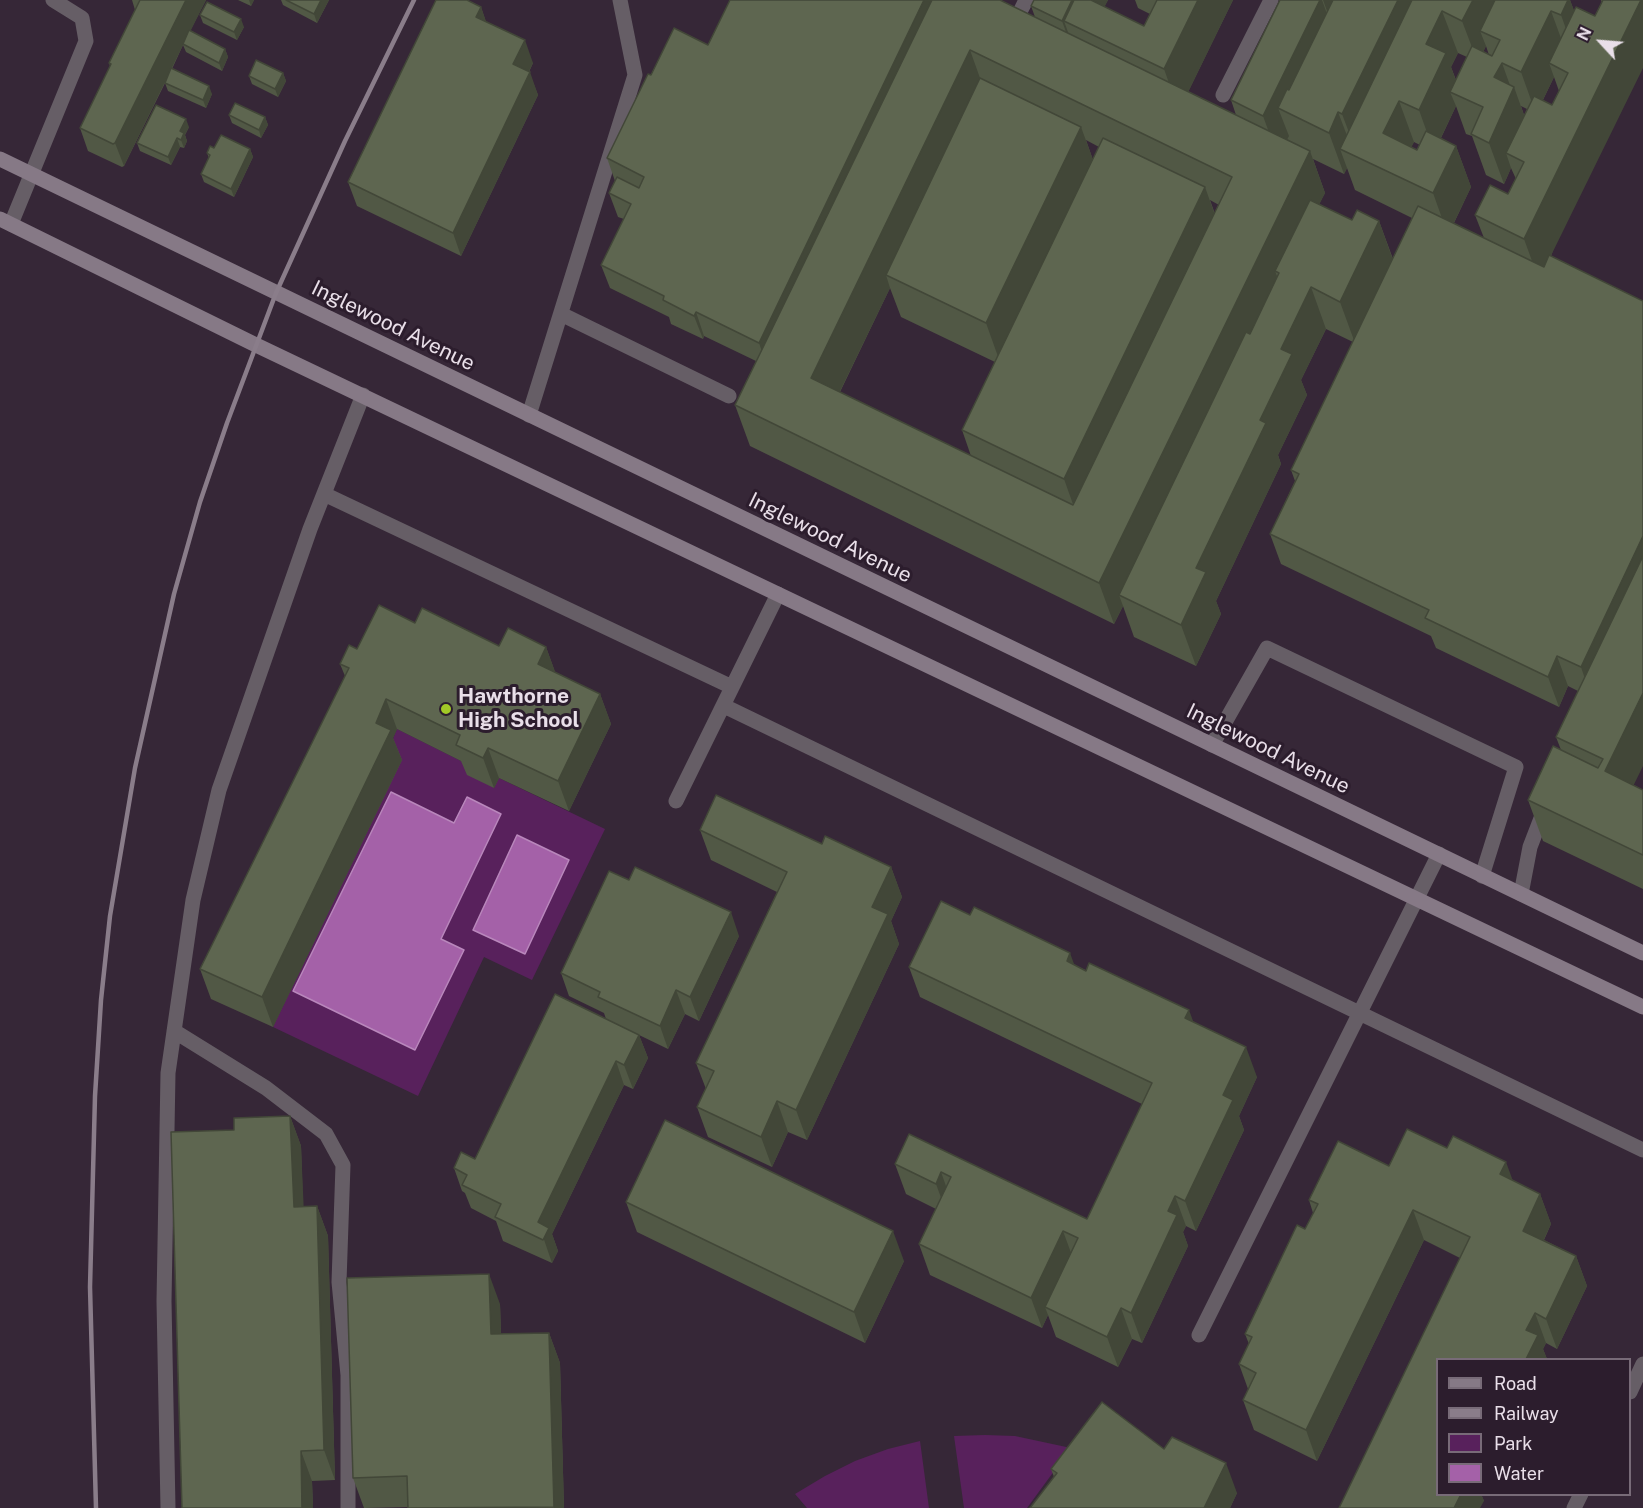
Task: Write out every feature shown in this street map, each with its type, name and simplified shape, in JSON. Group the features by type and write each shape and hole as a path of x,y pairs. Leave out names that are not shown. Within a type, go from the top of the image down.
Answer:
{"main road":[{"name":"Inglewood Avenue","path":"0,159 1643,953"},
{"path":"5,222 1643,1007"}],"lane":[{"path":"5,222 31,174 86,41 82,18 53,0"},
{"path":"529,415 635,75 620,0"},
{"path":"1224,95 1271,0"},
{"path":"561,314 729,396"},
{"path":"168,1508 164,1301 168,1073 193,900 219,790 324,494 363,395"},
{"path":"324,494 732,687"},
{"path":"676,801 778,594"},
{"path":"1212,745 1267,648 1516,767 1482,876"},
{"path":"724,706 1643,1150"},
{"path":"1521,894 1530,847 1540,816 1550,796"},
{"path":"1199,1335 1439,854"},
{"path":"174,1031 266,1088 326,1134 342,1165 339,1282 348,1375 348,1508"},
{"path":"1631,1388 1643,1364"}],"green space":[{"path":"397,729 471,766 494,788 499,778 605,829 532,980 484,957 418,1096 273,1027 401,761 387,753"},
{"path":"954,1436 1015,1436 1071,1448 1027,1508 964,1508"},
{"path":"920,1441 929,1508 807,1508 795,1494 855,1461"}],"water":[{"path":"391,792 454,823 467,797 501,814 441,939 464,950 415,1050 293,991"},
{"path":"517,835 569,860 525,954 473,930"}],"building":[{"path":"140,0 186,0 113,144 80,128"},
{"path":"286,0 321,0 314,14"},
{"path":"436,0 467,0 481,7 476,17 525,40 513,64 530,72 453,233 348,182"},
{"path":"730,0 924,0 759,343 696,312 694,316 663,300 664,296 601,265 631,204 609,193 617,177 639,188 644,177 607,158 648,74 651,75 674,28 708,45"},
{"path":"932,0 1000,0 1310,151 1099,583 735,405","holes":["970,50 1232,177 1073,505 811,378"]},
{"path":"1034,0 1072,0 1062,21 1031,6"},
{"path":"1074,0 1091,0 1144,26 1157,0 1198,0 1164,69 1064,21"},
{"path":"1280,0 1320,0 1263,116 1231,100"},
{"path":"1333,0 1398,0 1342,114 1338,112 1329,133 1278,108"},
{"path":"1412,0 1473,0 1462,21 1442,11 1426,44 1446,53 1419,110 1399,101 1383,133 1417,150 1426,131 1456,146 1433,193 1340,149"},
{"path":"1495,0 1568,0 1561,15 1551,11 1521,72 1502,63 1494,77 1514,87 1489,143 1471,134 1483,107 1450,92 1472,46 1492,56 1500,40 1480,31"},
{"path":"1603,0 1641,0 1524,239 1475,215 1490,185 1508,194 1524,162 1506,153 1534,96 1552,105 1568,73 1549,63 1576,7 1595,16"},
{"path":"207,2 241,19 234,32 200,15"},
{"path":"189,30 225,49 219,63 183,44"},
{"path":"256,60 283,73 275,89 249,76"},
{"path":"171,68 209,86 203,100 165,83"},
{"path":"980,78 1081,127 986,323 886,275"},
{"path":"235,103 265,117 259,130 229,115"},
{"path":"156,105 186,119 180,131 184,133 181,140 177,138 168,157 137,143"},
{"path":"221,135 250,149 231,189 201,174 210,155 207,153 210,146 214,148"},
{"path":"1103,138 1205,187 1064,479 962,430"},
{"path":"1310,200 1352,220 1357,210 1379,221 1340,302 1311,287 1281,349 1292,354 1260,420 1266,423 1196,568 1206,572 1181,625 1119,595 1246,332 1250,334 1279,273 1275,271"},
{"path":"1418,206 1544,267 1549,255 1643,301 1643,536 1581,667 1557,656 1548,677 1425,618 1429,610 1270,534 1299,474 1291,470"},
{"path":"1643,556 1643,693 1605,771 1643,790 1643,855 1528,800 1553,746 1598,768 1603,759 1556,737"},
{"path":"379,605 415,623 422,608 499,646 508,628 546,647 538,664 600,694 558,781 488,748 483,758 456,745 460,735 386,699 376,723 391,730 262,997 200,969 349,668 340,664 349,645 357,649"},
{"path":"716,795 822,844 825,836 891,867 872,907 888,914 796,1110 777,1101 761,1137 697,1107 714,1071 696,1063 787,872 700,830"},
{"path":"635,867 731,912 690,997 676,990 660,1026 598,997 600,992 561,973 609,871 629,880"},
{"path":"941,901 970,915 974,907 1070,953 1067,961 1086,971 1089,963 1189,1010 1185,1018 1246,1047 1223,1095 1233,1100 1185,1201 1175,1196 1168,1211 1177,1215 1131,1313 1121,1308 1107,1337 1045,1307 1078,1238 1063,1231 1031,1298 919,1244 951,1177 941,1172 936,1184 895,1164 909,1134 1087,1219 1152,1083 909,967"},
{"path":"555,994 639,1035 624,1065 616,1061 538,1222 549,1228 543,1240 495,1217 501,1204 462,1185 467,1175 454,1168 461,1152 475,1159"},
{"path":"290,1116 294,1207 317,1206 324,1450 301,1451 302,1508 182,1508 171,1132 234,1130 234,1118"},
{"path":"665,1120 893,1231 854,1312 626,1202"},
{"path":"1407,1129 1447,1148 1453,1136 1506,1162 1500,1174 1540,1194 1523,1231 1576,1256 1546,1319 1535,1313 1526,1330 1538,1335 1526,1358 1436,1358 1436,1496 1460,1496 1454,1508 1339,1508 1470,1237 1413,1210 1306,1430 1243,1400 1256,1373 1239,1364 1252,1337 1245,1334 1297,1225 1305,1229 1318,1204 1309,1200 1338,1141 1389,1166"},
{"path":"489,1274 491,1334 549,1333 554,1507 408,1508 407,1476 353,1478 347,1278"},
{"path":"1102,1402 1164,1449 1172,1437 1226,1463 1204,1508 1030,1508 1057,1473 1051,1469"}],"railway":[{"path":"96,1508 90,1287 95,1096 101,1000 110,916 135,768 174,594 200,502 227,423 276,293 345,141 414,0"}],"place":[{"name":"Hawthorne High School","path":"446,709"}]}
